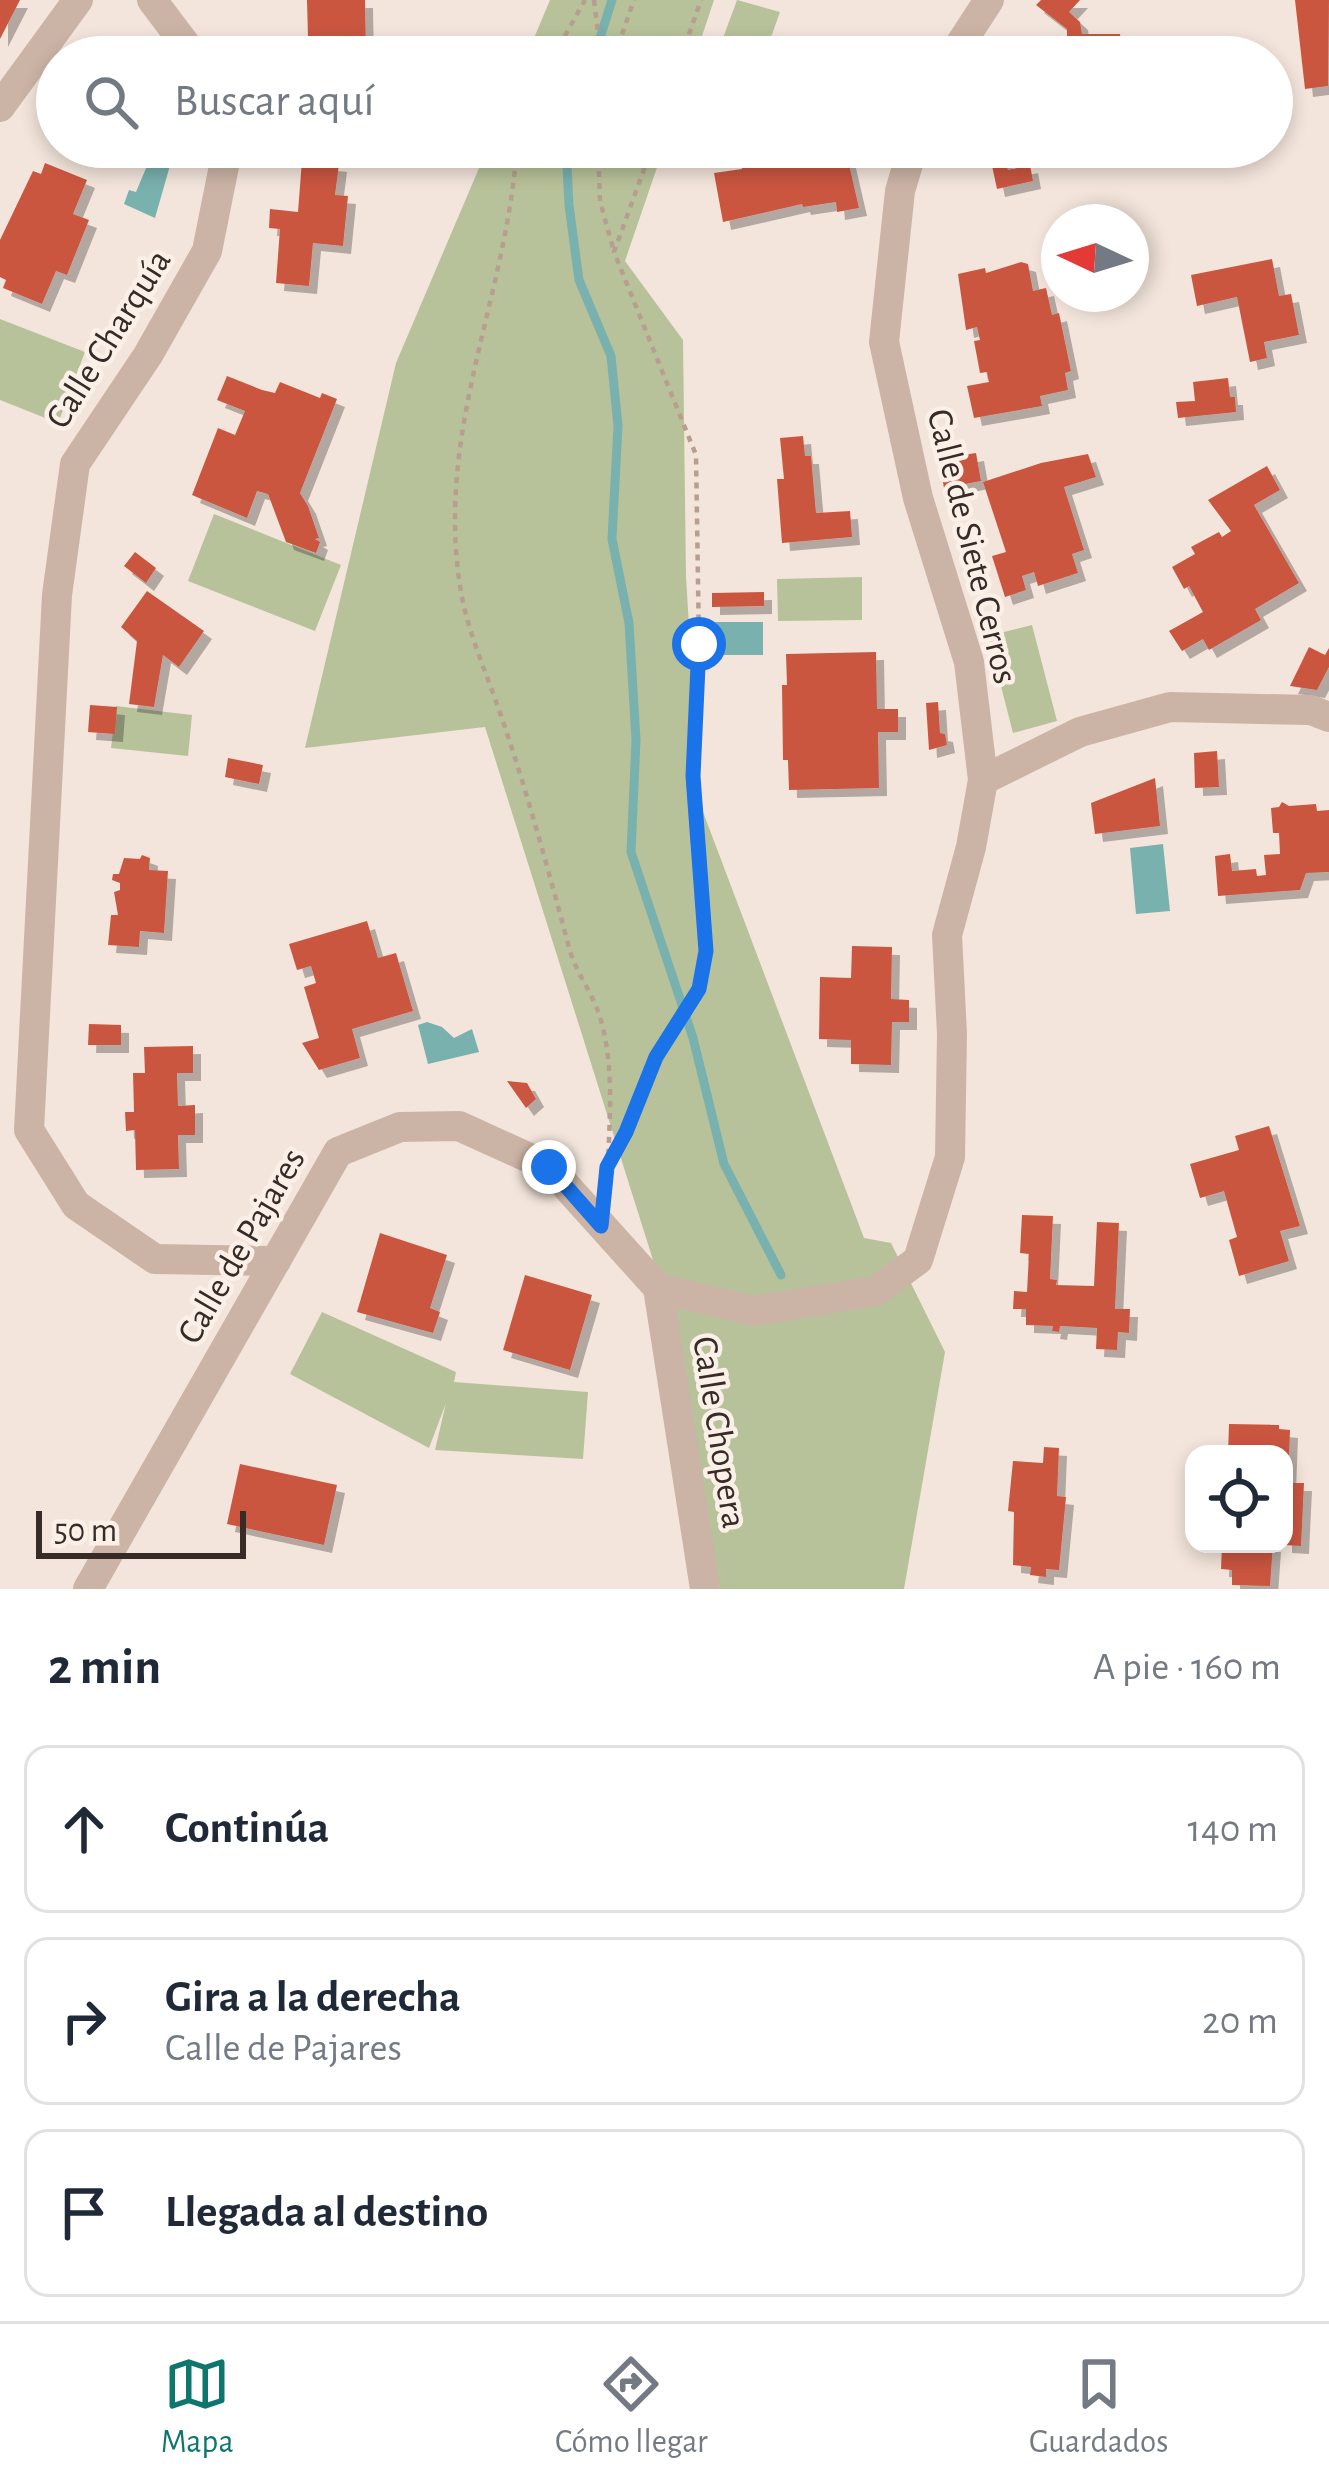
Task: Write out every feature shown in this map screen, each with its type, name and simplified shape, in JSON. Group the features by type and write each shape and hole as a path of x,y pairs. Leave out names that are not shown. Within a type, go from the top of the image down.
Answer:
{"street":[{"path":"52,36 79,0"},
{"path":"152,0 179,36"},
{"path":"966,36 989,0"},
{"path":"0,107 36,58"},
{"name":"Calle Charquía","path":"224,168 207,250 148,355 75,464 57,595 28,1130 76,1204 155,1259 276,1261"},
{"name":"Calle de Siete Cerros","path":"658,1288 754,1311 876,1292 918,1260 950,1157 952,1034 947,935 983,780 969,662 918,498 884,342 900,191 907,168"},
{"path":"983,780 1080,732 1170,707 1311,710 1329,717"},
{"name":"Calle de Pajares","path":"88,1589 338,1152 400,1127 460,1126 549,1167 658,1288"},
{"name":"Calle Chopera","path":"658,1288 705,1589"}],"path":[{"path":"565,36 585,0"},
{"path":"594,0 599,36"},
{"path":"621,36 634,0"},
{"path":"688,36 701,0"},
{"path":"515,168 455,461 455,548 473,637 574,964 599,1016 611,1088 601,1226"},
{"path":"599,168 600,202 614,252 696,455 699,644 693,776 706,951 699,989 656,1057 607,1167"},
{"path":"614,252 644,168"}],"green space":[{"path":"550,0 714,0 702,36 535,36"},
{"path":"737,0 780,12 771,36 724,36"},
{"path":"479,168 657,168 625,261 683,340 686,577 700,804 864,1238 891,1243 945,1352 904,1589 720,1589 653,1260 485,727 305,748 396,363"},
{"path":"0,319 85,352 58,423 0,400"},
{"path":"214,514 341,565 315,631 188,581"},
{"path":"862,577 862,620 778,621 777,579"},
{"path":"1032,625 1057,721 1013,733 988,636"},
{"path":"116,706 192,715 188,756 111,748"},
{"path":"322,1312 456,1372 454,1382 588,1392 583,1459 435,1450 446,1403 429,1448 290,1374"}],"water":[{"path":"146,168 169,168 155,218 124,204 129,190 136,192"},
{"path":"713,622 763,622 763,655 713,655"},
{"path":"1163,844 1170,911 1136,914 1130,848"},
{"path":"427,1022 454,1038 472,1029 479,1052 428,1064 418,1025"}],"building":[{"path":"0,0 20,0 0,39"},
{"path":"307,0 365,0 366,36 308,36"},
{"path":"1041,0 1080,0 1069,12 1080,22 1082,34 1120,36 1067,36 1067,29 1036,5"},
{"path":"1295,0 1329,0 1328,86 1305,89"},
{"path":"43,168 57,168 87,180 73,214 89,220 67,275 56,271 42,304 3,288 6,280 0,277 0,240 33,171 41,174"},
{"path":"301,168 338,168 335,195 348,196 343,246 313,243 309,286 276,283 280,229 269,228 270,209 298,212"},
{"path":"850,168 859,208 837,212 836,202 802,204 723,222 714,173"},
{"path":"992,168 1031,168 1033,181 997,189"},
{"path":"1272,259 1279,296 1291,294 1299,335 1264,342 1267,358 1250,362 1237,297 1197,306 1191,275"},
{"path":"1028,264 1033,291 1041,289 1041,312 1059,313 1071,371 1065,373 1068,390 1040,396 1042,406 974,418 967,386 989,382 987,372 980,373 974,341 980,340 977,327 966,330 958,274 985,268 986,273"},
{"path":"227,376 275,393 280,382 320,398 322,393 337,399 300,493 319,538 315,539 320,542 316,553 286,542 268,494 257,491 247,518 192,495 218,428 235,435 245,411 217,400"},
{"path":"1228,378 1236,412 1178,418 1176,402 1195,401 1193,382"},
{"path":"803,436 805,456 811,456 816,513 850,511 852,537 782,543 777,479 784,479 780,438"},
{"path":"976,453 981,481 944,488 939,459"},
{"path":"1088,454 1096,477 1064,487 1084,550 1072,554 1078,573 1038,586 1034,572 1022,576 1026,590 1005,597 992,556 1006,552 983,482"},
{"path":"1267,466 1280,490 1254,505 1299,583 1255,609 1261,620 1209,650 1203,639 1182,651 1169,631 1203,612 1172,567 1195,554 1191,547 1231,531 1208,500"},
{"path":"135,552 156,568 146,583 124,566"},
{"path":"147,591 204,631 179,667 163,655 154,707 129,704 137,641 121,627"},
{"path":"764,592 764,606 712,607 712,593"},
{"path":"1309,647 1325,655 1329,648 1329,667 1317,690 1290,686"},
{"path":"876,652 877,709 898,709 898,732 878,732 879,788 789,790 788,760 783,760 786,654"},
{"path":"938,702 940,733 945,734 947,745 929,750 926,703"},
{"path":"90,705 117,707 115,734 88,732"},
{"path":"1217,751 1219,787 1195,788 1194,753"},
{"path":"228,758 263,765 259,784 225,777"},
{"path":"1155,778 1160,826 1095,834 1091,803"},
{"path":"1282,802 1316,804 1317,811 1329,810 1329,872 1306,873 1300,890 1218,896 1215,856 1230,854 1232,871 1256,869 1257,876 1266,875 1264,855 1280,854 1271,808"},
{"path":"142,855 150,858 149,870 168,871 164,933 140,931 139,947 108,945 111,915 118,915 114,892 120,890 113,874 119,874 124,858 140,859"},
{"path":"367,921 378,958 396,953 413,1011 352,1029 360,1058 319,1070 302,1043 319,1038 304,987 316,983 311,966 297,970 289,944"},
{"path":"852,946 892,947 891,999 909,1000 909,1022 892,1022 891,1065 851,1064 851,1040 819,1039 820,977 851,978"},
{"path":"89,1024 121,1025 121,1045 88,1045"},
{"path":"193,1046 193,1073 177,1073 178,1106 195,1105 195,1135 178,1135 179,1169 136,1170 135,1130 126,1131 125,1112 134,1112 133,1073 145,1073 144,1047"},
{"path":"507,1081 527,1083 536,1099 526,1108"},
{"path":"1269,1126 1300,1226 1280,1231 1289,1261 1239,1276 1229,1240 1237,1237 1224,1191 1200,1198 1190,1164 1239,1150 1235,1136"},
{"path":"1022,1215 1053,1216 1050,1279 1057,1280 1056,1285 1094,1286 1097,1222 1119,1223 1115,1309 1130,1309 1129,1333 1118,1332 1117,1350 1096,1349 1097,1328 1060,1326 1059,1332 1052,1331 1053,1326 1026,1325 1026,1309 1013,1309 1014,1291 1027,1292 1029,1254 1020,1253"},
{"path":"380,1233 447,1255 430,1308 440,1312 433,1333 357,1312"},
{"path":"525,1275 592,1295 570,1370 503,1350"},
{"path":"1229,1424 1279,1425 1279,1429 1290,1430 1289,1445 1228,1445"},
{"path":"1044,1447 1059,1448 1057,1496 1066,1497 1059,1570 1046,1569 1046,1577 1030,1575 1031,1567 1013,1565 1014,1512 1008,1511 1013,1461 1043,1463"},
{"path":"240,1464 337,1485 324,1545 227,1524"},
{"path":"1293,1483 1304,1483 1301,1546 1293,1546"},
{"path":"1222,1553 1272,1553 1270,1586 1232,1585 1232,1570 1221,1569"}],"waterway":[{"path":"601,36 612,0"},
{"path":"567,168 579,280 611,356 618,426 612,539 629,623 636,740 631,852 693,1038 724,1164 781,1275"}],"route":[{"path":"549,1167 601,1226 607,1167 656,1057 699,989 706,951 693,776 699,644"}]}
